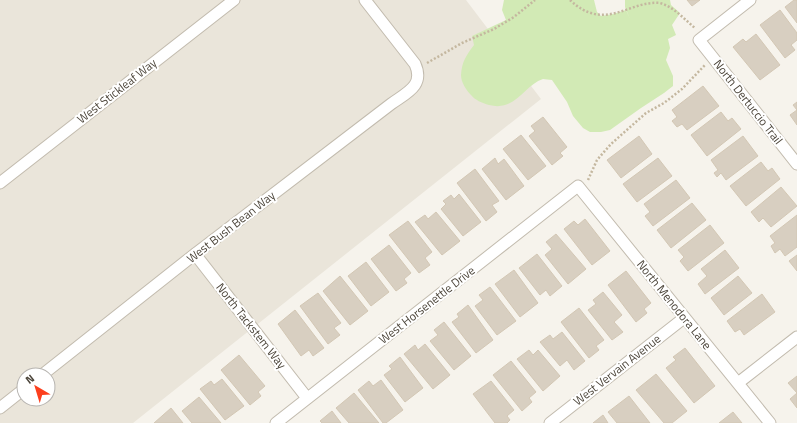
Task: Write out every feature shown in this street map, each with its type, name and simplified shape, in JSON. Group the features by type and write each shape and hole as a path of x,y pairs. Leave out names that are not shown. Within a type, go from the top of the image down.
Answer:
{"street":[{"name":"West Stickleaf Way","path":"0,183 234,0"},
{"path":"365,0 415,64 418,73"},
{"path":"702,38 750,0"},
{"name":"North Dertuccio Trail","path":"702,38 712,57 797,164"},
{"name":"West Bush Bean Way","path":"52,367 196,254 411,90 417,83 418,73"},
{"name":"North Menodora Lane","path":"580,189 770,423"},
{"name":"West Horsenettle Drive","path":"276,423 580,189"},
{"name":"North Tackstem Way","path":"196,254 307,398"},
{"name":"West Vervain Avenue","path":"550,423 684,318"},
{"path":"738,383 797,337"},
{"path":"0,408 16,395"}],"path":[{"path":"418,73 462,43 494,29 514,17 535,0"},
{"path":"570,0 576,5 590,12 609,14 639,3 659,2 672,8 702,38"},
{"path":"580,189 604,151 646,113 664,103 682,89 712,57"}],"shaded area":[{"path":"0,0 466,0 541,99 133,423 0,423"}],"green space":[{"path":"504,0 594,0 597,12 601,16 626,10 630,19 625,7 625,0 670,0 671,5 680,13 672,25 676,35 668,39 670,48 666,60 673,76 673,86 610,130 601,132 590,132 583,128 573,116 567,102 552,80 543,79 536,82 519,97 506,105 489,105 479,101 469,93 463,83 461,78 462,66 474,45 472,36 506,20 502,10"}],"building":[{"path":"687,0 700,0 692,6"},
{"path":"794,0 797,0 797,23 785,7"},
{"path":"780,10 797,33 797,40 791,45 795,50 785,58 760,25"},
{"path":"756,34 780,65 760,80 733,47 743,39 746,42"},
{"path":"703,86 719,106 687,130 682,124 677,127 672,121 677,117 672,110"},
{"path":"797,102 797,110 793,105"},
{"path":"797,110 797,125 790,115"},
{"path":"721,112 728,121 732,118 741,129 707,156 691,135"},
{"path":"543,117 567,147 560,153 563,156 552,165 529,136 535,131 531,126"},
{"path":"521,135 546,166 528,180 503,149"},
{"path":"639,136 652,154 621,178 607,160"},
{"path":"743,136 758,156 726,180 721,173 717,177 714,173 718,170 711,160"},
{"path":"495,158 498,164 504,159 524,186 506,200 482,169"},
{"path":"658,158 672,176 637,202 623,184"},
{"path":"761,162 768,171 772,168 780,179 746,206 730,186"},
{"path":"475,169 499,201 492,205 497,212 486,221 457,183"},
{"path":"676,180 690,198 653,226 645,216 650,212 644,204"},
{"path":"781,187 797,206 771,227 763,218 759,222 751,212"},
{"path":"459,194 481,222 463,236 441,209 446,204 443,201 451,195 454,199"},
{"path":"692,203 706,220 671,248 657,230"},
{"path":"436,212 460,241 442,255 415,222 425,215 428,219"},
{"path":"797,215 797,247 785,256 780,249 775,253 771,246 775,243 770,236"},
{"path":"585,219 610,251 592,265 564,229 574,221 578,225"},
{"path":"408,221 432,252 425,258 430,265 419,273 389,235"},
{"path":"710,225 724,243 688,271 680,261 684,257 678,250"},
{"path":"556,234 586,269 568,284 545,255 552,249 546,242"},
{"path":"389,245 411,273 404,279 407,283 396,291 371,259"},
{"path":"725,250 739,268 705,294 698,284 707,276 701,269"},
{"path":"537,254 562,286 550,296 546,290 540,295 519,268"},
{"path":"797,255 797,271 789,261"},
{"path":"366,262 389,292 371,306 348,276"},
{"path":"514,270 538,303 520,317 495,284"},
{"path":"626,271 651,303 644,309 647,313 636,322 608,285"},
{"path":"340,276 368,311 350,325 323,291"},
{"path":"738,276 752,293 724,315 711,298"},
{"path":"490,287 516,321 497,335 475,306 483,300 479,295"},
{"path":"603,292 622,315 614,322 623,332 612,340 588,310 596,304 593,300"},
{"path":"318,293 341,323 334,328 340,335 328,344 300,306"},
{"path":"762,294 775,312 744,335 740,329 735,332 727,321"},
{"path":"468,305 493,340 476,353 452,322 459,317 457,314"},
{"path":"579,308 604,340 596,346 599,350 589,358 561,322"},
{"path":"295,310 324,348 313,356 309,350 301,356 278,324"},
{"path":"444,322 471,356 454,370 430,341 438,335 434,330"},
{"path":"562,332 585,361 574,370 567,360 560,366 540,342 550,335 553,339"},
{"path":"425,344 450,375 433,389 404,354 415,345 418,350"},
{"path":"685,348 715,386 694,403 666,368 676,360 673,357"},
{"path":"529,350 533,355 538,350 560,376 543,391 517,359"},
{"path":"239,355 265,386 258,392 261,396 250,405 221,370"},
{"path":"400,357 423,388 405,402 384,375 392,369 389,366"},
{"path":"511,361 536,392 529,398 532,402 522,411 493,375"},
{"path":"656,374 687,411 672,423 664,423 636,390"},
{"path":"797,376 797,393 788,383"},
{"path":"222,379 244,406 225,420 200,389 211,381 214,385"},
{"path":"381,380 403,410 386,423 383,423 358,390 369,381 373,386"},
{"path":"491,381 514,410 507,416 510,420 507,423 495,423 473,394"},
{"path":"354,393 379,423 349,423 336,408"},
{"path":"797,393 797,408 790,399"},
{"path":"629,396 650,423 617,423 608,412"},
{"path":"199,397 221,423 192,423 182,411"},
{"path":"171,408 183,423 154,423"},
{"path":"332,411 341,423 322,423 320,421"},
{"path":"733,412 742,423 719,423"},
{"path":"603,415 608,423 593,423"}]}
